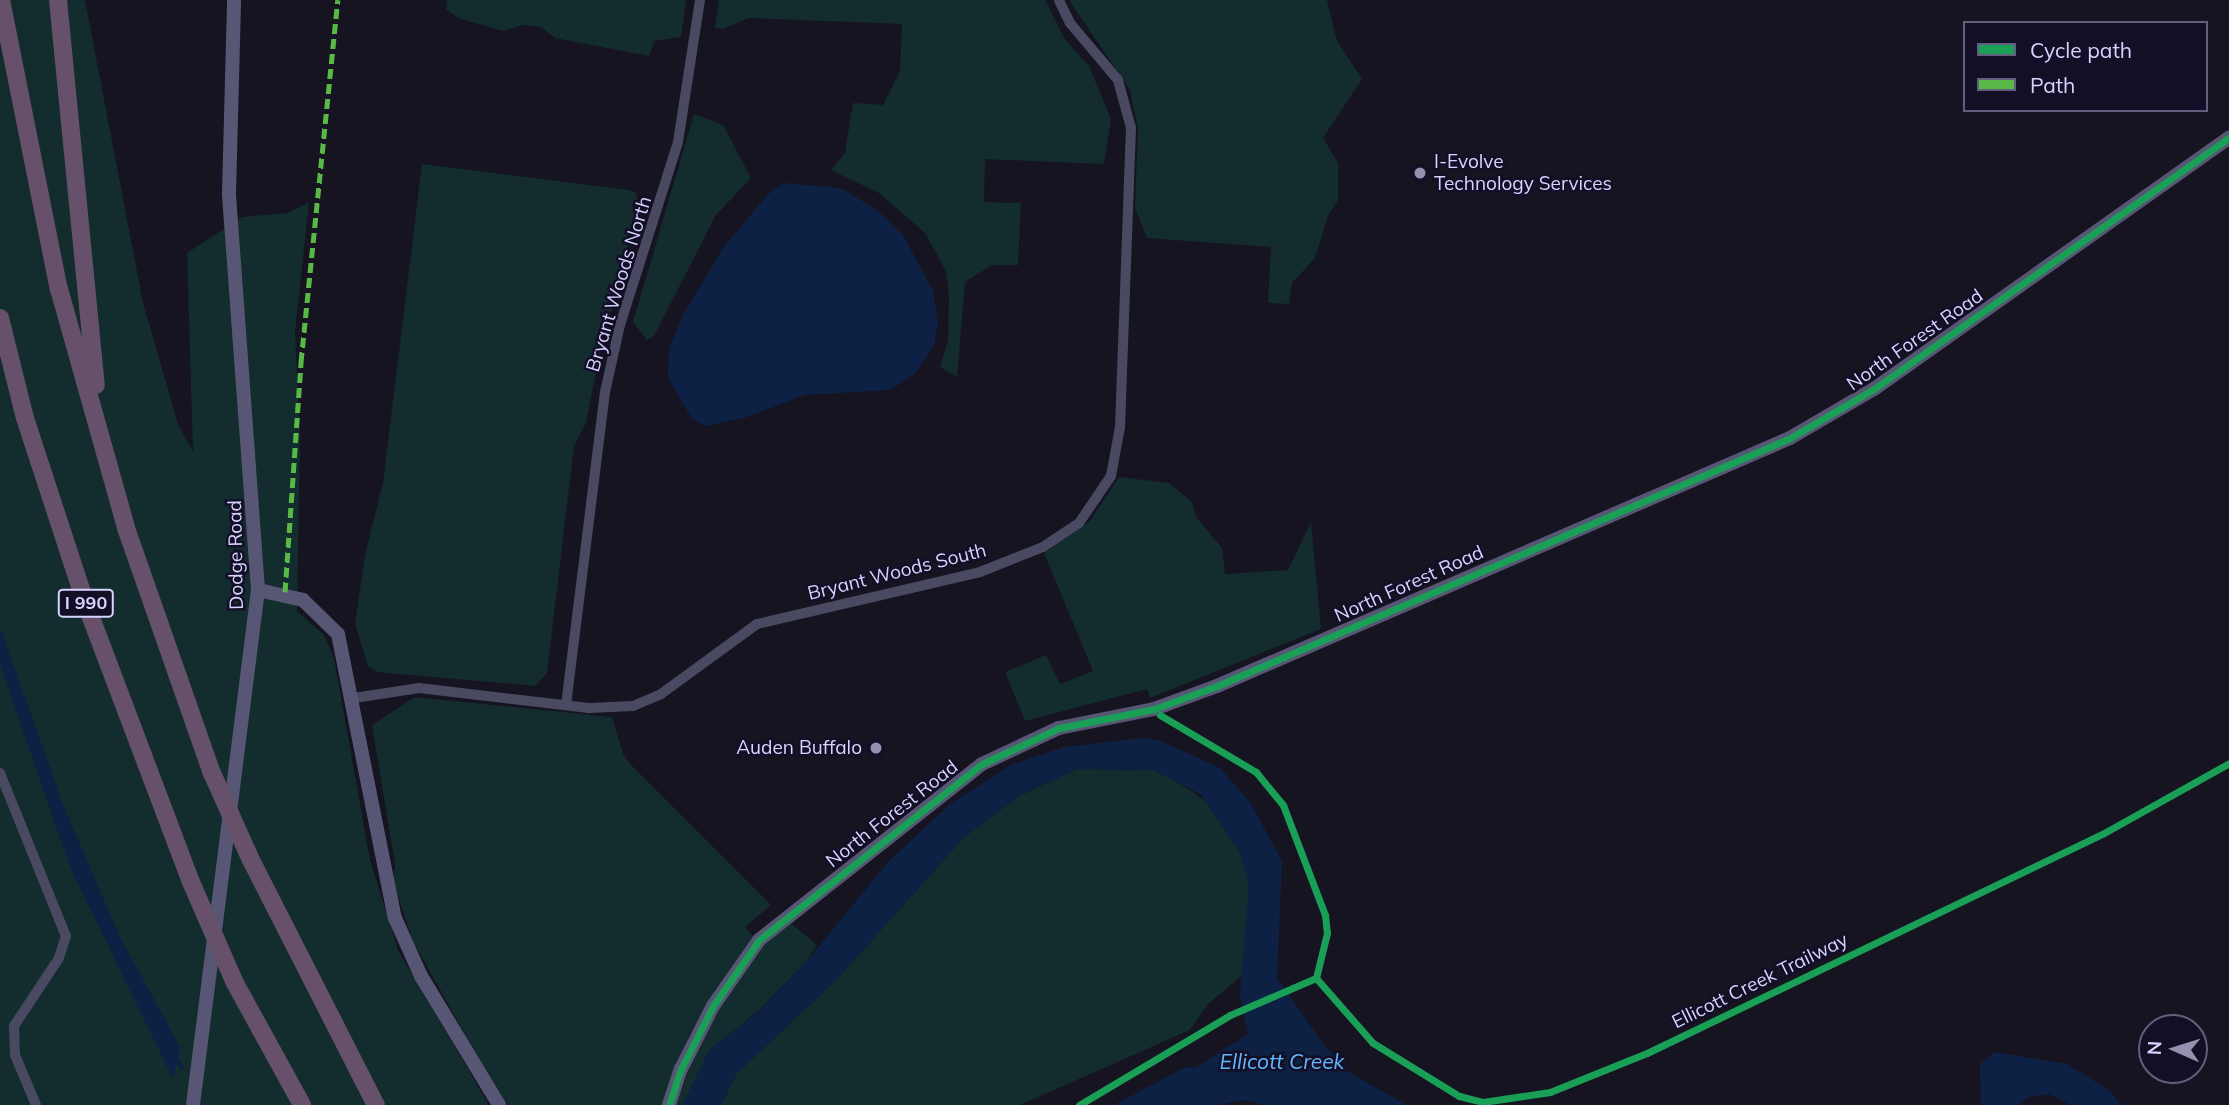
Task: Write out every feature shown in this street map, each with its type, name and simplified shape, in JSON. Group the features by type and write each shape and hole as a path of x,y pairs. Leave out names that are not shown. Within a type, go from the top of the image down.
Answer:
{"highway":[{"path":"1,0 60,289 126,527 212,773 251,860 376,1105"},
{"path":"58,0 100,427"},
{"name":"I 990","path":"0,318 84,599 191,882 235,983 302,1105"},
{"path":"0,337 9,355"}],"street":[{"name":"Dodge Road","path":"193,1105 258,590 229,194 234,0"},
{"name":"Bryant Woods North","path":"566,705 604,391 680,135 700,0"},
{"name":"Bryant Woods South","path":"354,698 418,688 609,709 639,705 758,624 991,568 1052,542 1095,504 1114,466 1121,427 1131,128 1118,80 1070,23 1059,0"},
{"name":"North Forest Road","path":"669,1105 681,1069 713,1006 759,940 982,764 1059,728 1154,709 1217,686 1790,438 1874,389 2229,138"},
{"path":"258,590 298,597 330,622 344,650 395,918 421,976 499,1105"},
{"path":"0,773 66,936 59,958 14,1026 15,1055 36,1105"}],"green space":[{"path":"0,0 85,0 143,303 178,424 193,452 187,253 242,217 288,213 309,202 295,332 300,437 297,611 324,635 334,658 370,860 398,950 489,1105 0,1105"},
{"path":"447,0 686,0 681,37 654,41 649,56 555,38 541,27 524,25 503,31 458,18 446,9"},
{"path":"719,0 1045,0 1064,38 1089,66 1111,119 1104,164 985,159 984,202 1021,203 1018,265 992,265 965,282 957,377 940,367 948,341 949,294 946,271 925,233 879,193 831,170 845,153 853,103 883,105 900,71 902,24 748,18 724,29 715,28"},
{"path":"1069,0 1327,0 1337,41 1362,79 1323,138 1338,163 1338,200 1328,216 1315,258 1292,283 1289,304 1268,303 1271,247 1147,238 1135,208 1138,130 1130,90"},
{"path":"694,114 723,125 751,178 716,215 654,336 647,340 633,322"},
{"path":"422,164 629,190 636,193 638,202 627,242 629,254 602,341 586,423 574,446 547,673 535,686 377,672 368,666 355,624 365,555 383,483"},
{"path":"1119,477 1169,483 1192,502 1196,517 1222,548 1225,574 1288,570 1311,522 1321,629 1150,698 1147,689 1025,721 1005,672 1046,655 1060,684 1093,671 1044,553 1090,521"},
{"path":"415,697 612,717 623,754 631,765 771,905 745,927 753,936 690,1034 663,1105 508,1105 468,1040 413,941 393,881 395,865 372,725"},
{"path":"1077,769 1154,770 1213,806 1240,852 1249,883 1244,974 1208,1004 1190,1030 1020,1105 721,1105 736,1074 838,978 964,837 1019,796"},
{"path":"788,921 817,945 807,961 759,1010 709,1051 683,1105 676,1105 695,1052 720,1008 762,948"}],"water":[{"path":"784,183 841,188 877,210 903,235 933,291 938,322 934,345 915,374 890,390 805,395 744,418 705,426 692,419 668,378 669,348 683,315 723,248 768,194"},
{"path":"0,632 58,793 120,937 180,1047 173,1079 70,867 0,664"},
{"name":"Ellicott Creek","path":"1143,738 1159,740 1220,768 1250,802 1282,861 1277,978 1327,1049 1352,1074 1407,1105 1266,1105 1241,1100 1220,1105 1114,1105 1186,1067 1195,1068 1248,1034 1240,996 1249,883 1240,852 1201,795 1154,770 1077,769 1019,796 964,837 838,978 736,1074 721,1105 683,1105 709,1050 759,1011 807,961 888,862 949,805 1011,765 1064,747"},
{"path":"1994,1052 2067,1064 2109,1090 2121,1105 2071,1105 2049,1094 2029,1097 2019,1105 1981,1105 1980,1064"}],"waterway":[{"path":"0,632 57,791"},
{"path":"176,1056 182,1067"}],"marked path":[{"path":"285,592 301,362 338,0"}],"cycle path":[{"path":"669,1105 681,1069 713,1006 759,940 982,764 1059,728 1154,709 1217,686 1790,438 1874,389 2229,138"},
{"path":"1160,715 1256,772 1283,805 1325,915 1327,933 1316,978"},
{"name":"Ellicott Creek Trailway","path":"1079,1105 1230,1015 1316,978 1373,1043 1459,1096 1483,1102 1550,1092 1647,1053 2104,833 2229,763"}],"place":[{"name":"I-Evolve Technology Services","path":"1420,173"},
{"name":"Auden Buffalo","path":"876,748"}]}
